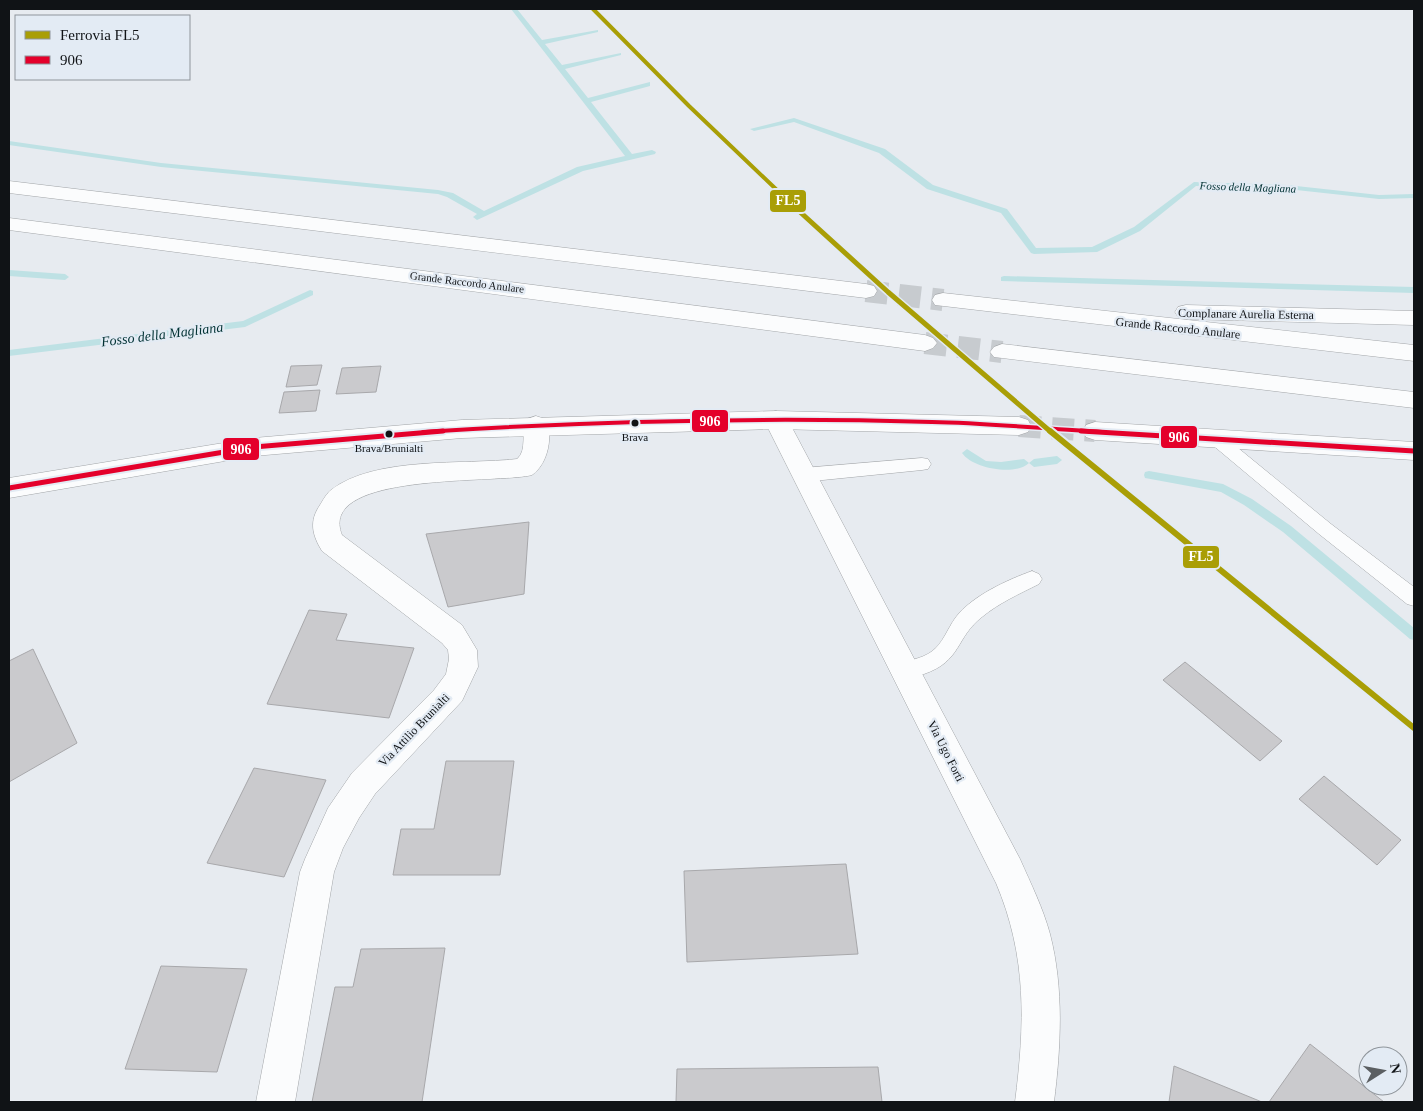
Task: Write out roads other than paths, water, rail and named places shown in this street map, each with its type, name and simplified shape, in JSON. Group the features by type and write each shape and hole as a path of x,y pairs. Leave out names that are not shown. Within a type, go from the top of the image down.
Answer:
{"main road":[{"path":"9,187 866,291"},
{"name":"Grande Raccordo Anulare","path":"9,224 925,343"},
{"name":"Grande Raccordo Anulare","path":"943,300 1414,353"},
{"name":"Complanare Aurelia Esterna","path":"988,306 1414,318"},
{"path":"1002,352 1414,400"},
{"path":"9,488 170,459 262,446 378,435 536,425 776,420 1019,426"},
{"name":"Via Ugo Forti","path":"776,420 1008,871 1028,922 1039,972 1041,1008 1040,1054 1035,1102"},
{"name":"Via Attilio Brunialti","path":"275,1102 317,872 324,851 346,809 372,774 446,699 456,687 464,668 464,653 452,634 418,606 332,543 327,536 326,529 330,509 340,496 364,483 416,475 523,468 534,457 536,425"},
{"path":"1095,431 1414,450"}],"lane":[{"path":"1215,438 1325,529 1414,598"},
{"path":"803,475 922,464"},
{"path":"905,670 933,662 940,657 948,649 967,617 1032,579"}],"waterway":[{"path":"514,9 541,43"},
{"path":"541,43 596,31"},
{"path":"541,43 560,68"},
{"path":"560,68 619,54"},
{"path":"560,68 630,157"},
{"path":"587,101 647,84"},
{"name":"Fosso della Magliana","path":"754,129 794,120 882,151 930,187 1004,211 1034,251 1094,250 1137,229 1194,184 1287,187 1379,197 1414,196"},
{"path":"9,143 161,165 438,192 450,195 483,214"},
{"name":"Fosso della Magliana","path":"477,217 580,169 652,152"},
{"path":"9,273 65,277"},
{"path":"1004,279 1414,290"},
{"name":"Fosso della Magliana","path":"9,353 245,324 310,293"},
{"path":"967,453 979,462 993,466 1024,463"},
{"path":"1034,463 1057,460"},
{"path":"1149,475 1223,488 1248,502 1287,529 1414,635"}],"tunnel":[{"path":"866,291 943,300"},
{"path":"925,343 1002,352"},
{"path":"1019,426 1095,431"}],"rail line":[{"name":"FL5","path":"593,9 689,106 787,200 888,292 1096,470 1414,728"}],"place":[{"name":"Brava","path":"635,423"},
{"name":"Brava/Brunialti","path":"389,434"}]}
